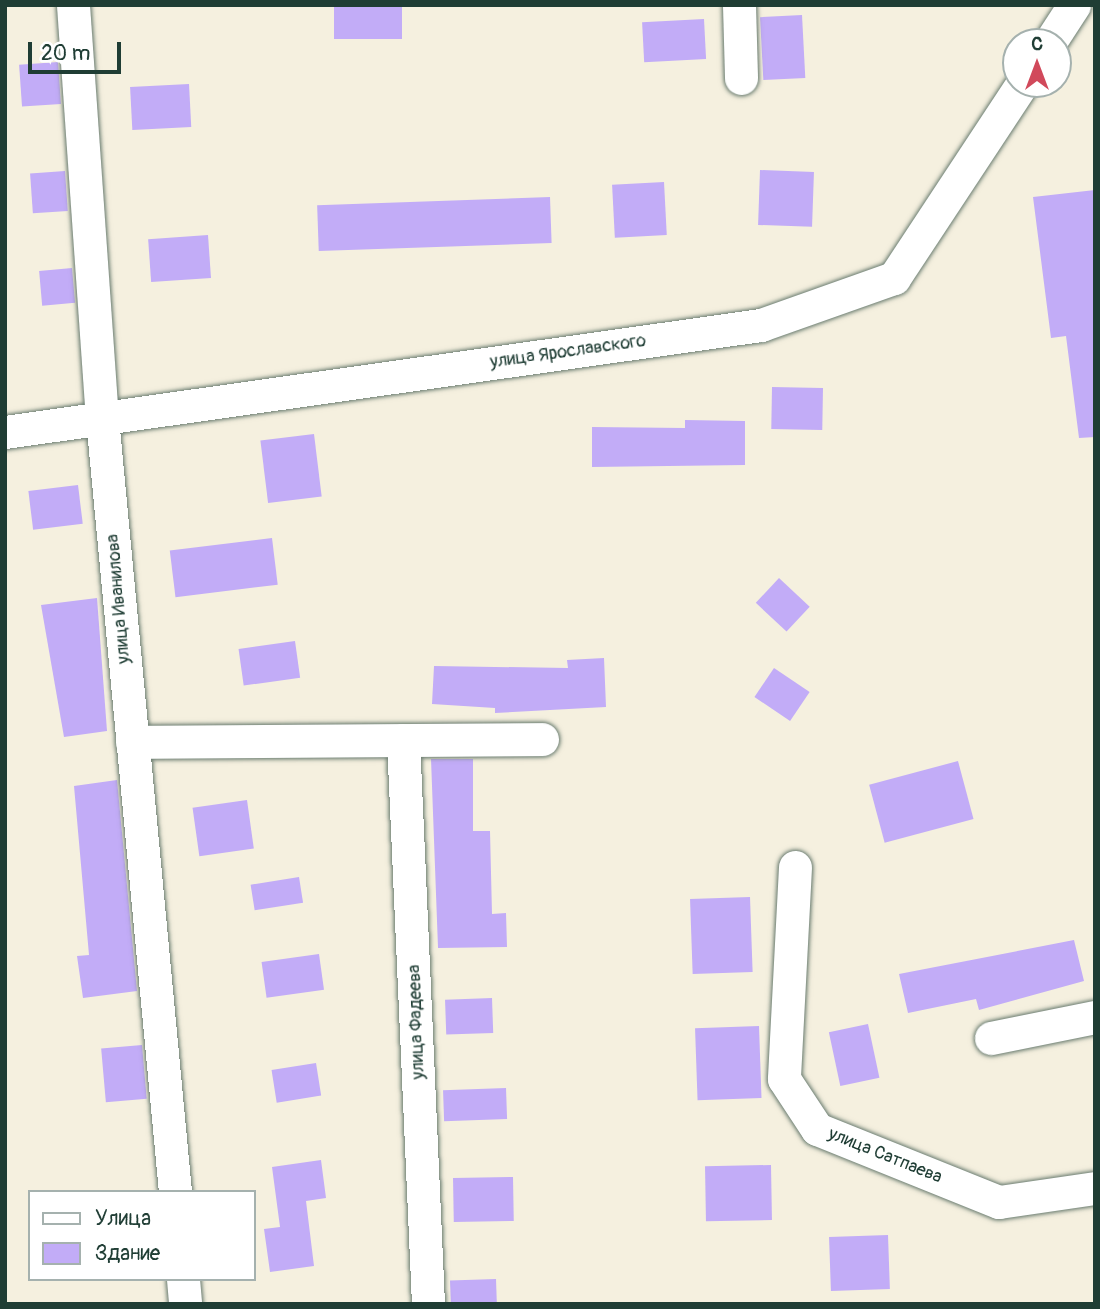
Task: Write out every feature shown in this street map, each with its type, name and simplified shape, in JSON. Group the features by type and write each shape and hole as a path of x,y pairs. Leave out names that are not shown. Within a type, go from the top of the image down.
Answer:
{"street":[{"name":"улица Иванилова","path":"73,5 102,418 175,1190"},
{"path":"738,5 741,78"},
{"path":"1059,28 1074,5"},
{"name":"улица Ярославского","path":"5,432 761,325 894,278 1013,98"},
{"path":"132,742 542,739"},
{"name":"улица Фадеева","path":"403,740 428,1304"},
{"name":"улица Сатпаева","path":"796,867 784,1079 817,1129 999,1202 1095,1188"},
{"path":"991,1038 1095,1017"},
{"path":"183,1281 185,1304"}],"building":[{"path":"334,5 402,5 402,39 334,39"},
{"path":"802,15 805,78 763,80 760,17"},
{"path":"704,19 706,59 644,62 642,22"},
{"path":"58,62 61,104 22,107 19,65"},
{"path":"189,84 191,127 132,130 130,87"},
{"path":"760,170 814,172 812,227 758,225"},
{"path":"65,171 68,211 33,213 30,173"},
{"path":"664,182 667,235 615,238 612,185"},
{"path":"1095,190 1095,437 1079,438 1066,336 1051,338 1033,197"},
{"path":"550,197 552,243 319,251 317,205"},
{"path":"208,235 211,278 151,282 148,239"},
{"path":"72,268 75,303 42,306 39,271"},
{"path":"772,387 823,388 822,430 771,429"},
{"path":"685,420 745,421 745,465 592,467 592,427 685,428"},
{"path":"314,434 322,497 268,503 260,441"},
{"path":"78,485 83,524 33,530 28,491"},
{"path":"272,538 278,585 175,597 170,551"},
{"path":"779,578 810,607 787,632 756,603"},
{"path":"97,598 107,731 64,737 41,605"},
{"path":"295,641 300,678 244,686 239,649"},
{"path":"604,658 606,707 495,713 495,708 432,704 434,666 568,668 567,660"},
{"path":"774,668 810,692 790,721 754,697"},
{"path":"431,759 473,759 473,831 490,831 492,914 506,913 507,947 438,948"},
{"path":"958,761 974,819 885,843 869,785"},
{"path":"117,780 137,991 83,998 77,956 89,955 74,786"},
{"path":"247,800 254,849 199,856 193,808"},
{"path":"299,877 303,903 255,910 251,885"},
{"path":"750,897 753,972 693,974 690,899"},
{"path":"1074,940 1084,981 979,1010 976,999 908,1013 899,974"},
{"path":"319,954 324,990 267,998 262,962"},
{"path":"492,998 493,1033 446,1035 445,1000"},
{"path":"868,1024 879,1078 840,1086 829,1032"},
{"path":"759,1026 762,1098 698,1100 695,1028"},
{"path":"142,1045 147,1099 106,1102 101,1049"},
{"path":"316,1063 321,1096 277,1103 272,1070"},
{"path":"506,1088 507,1119 444,1121 443,1090"},
{"path":"321,1160 326,1198 306,1201 314,1266 270,1272 264,1229 280,1227 272,1167"},
{"path":"771,1165 772,1220 706,1221 705,1166"},
{"path":"513,1177 514,1221 454,1222 453,1178"},
{"path":"888,1235 890,1289 831,1291 829,1237"},
{"path":"496,1279 497,1304 451,1304 450,1281"}]}
